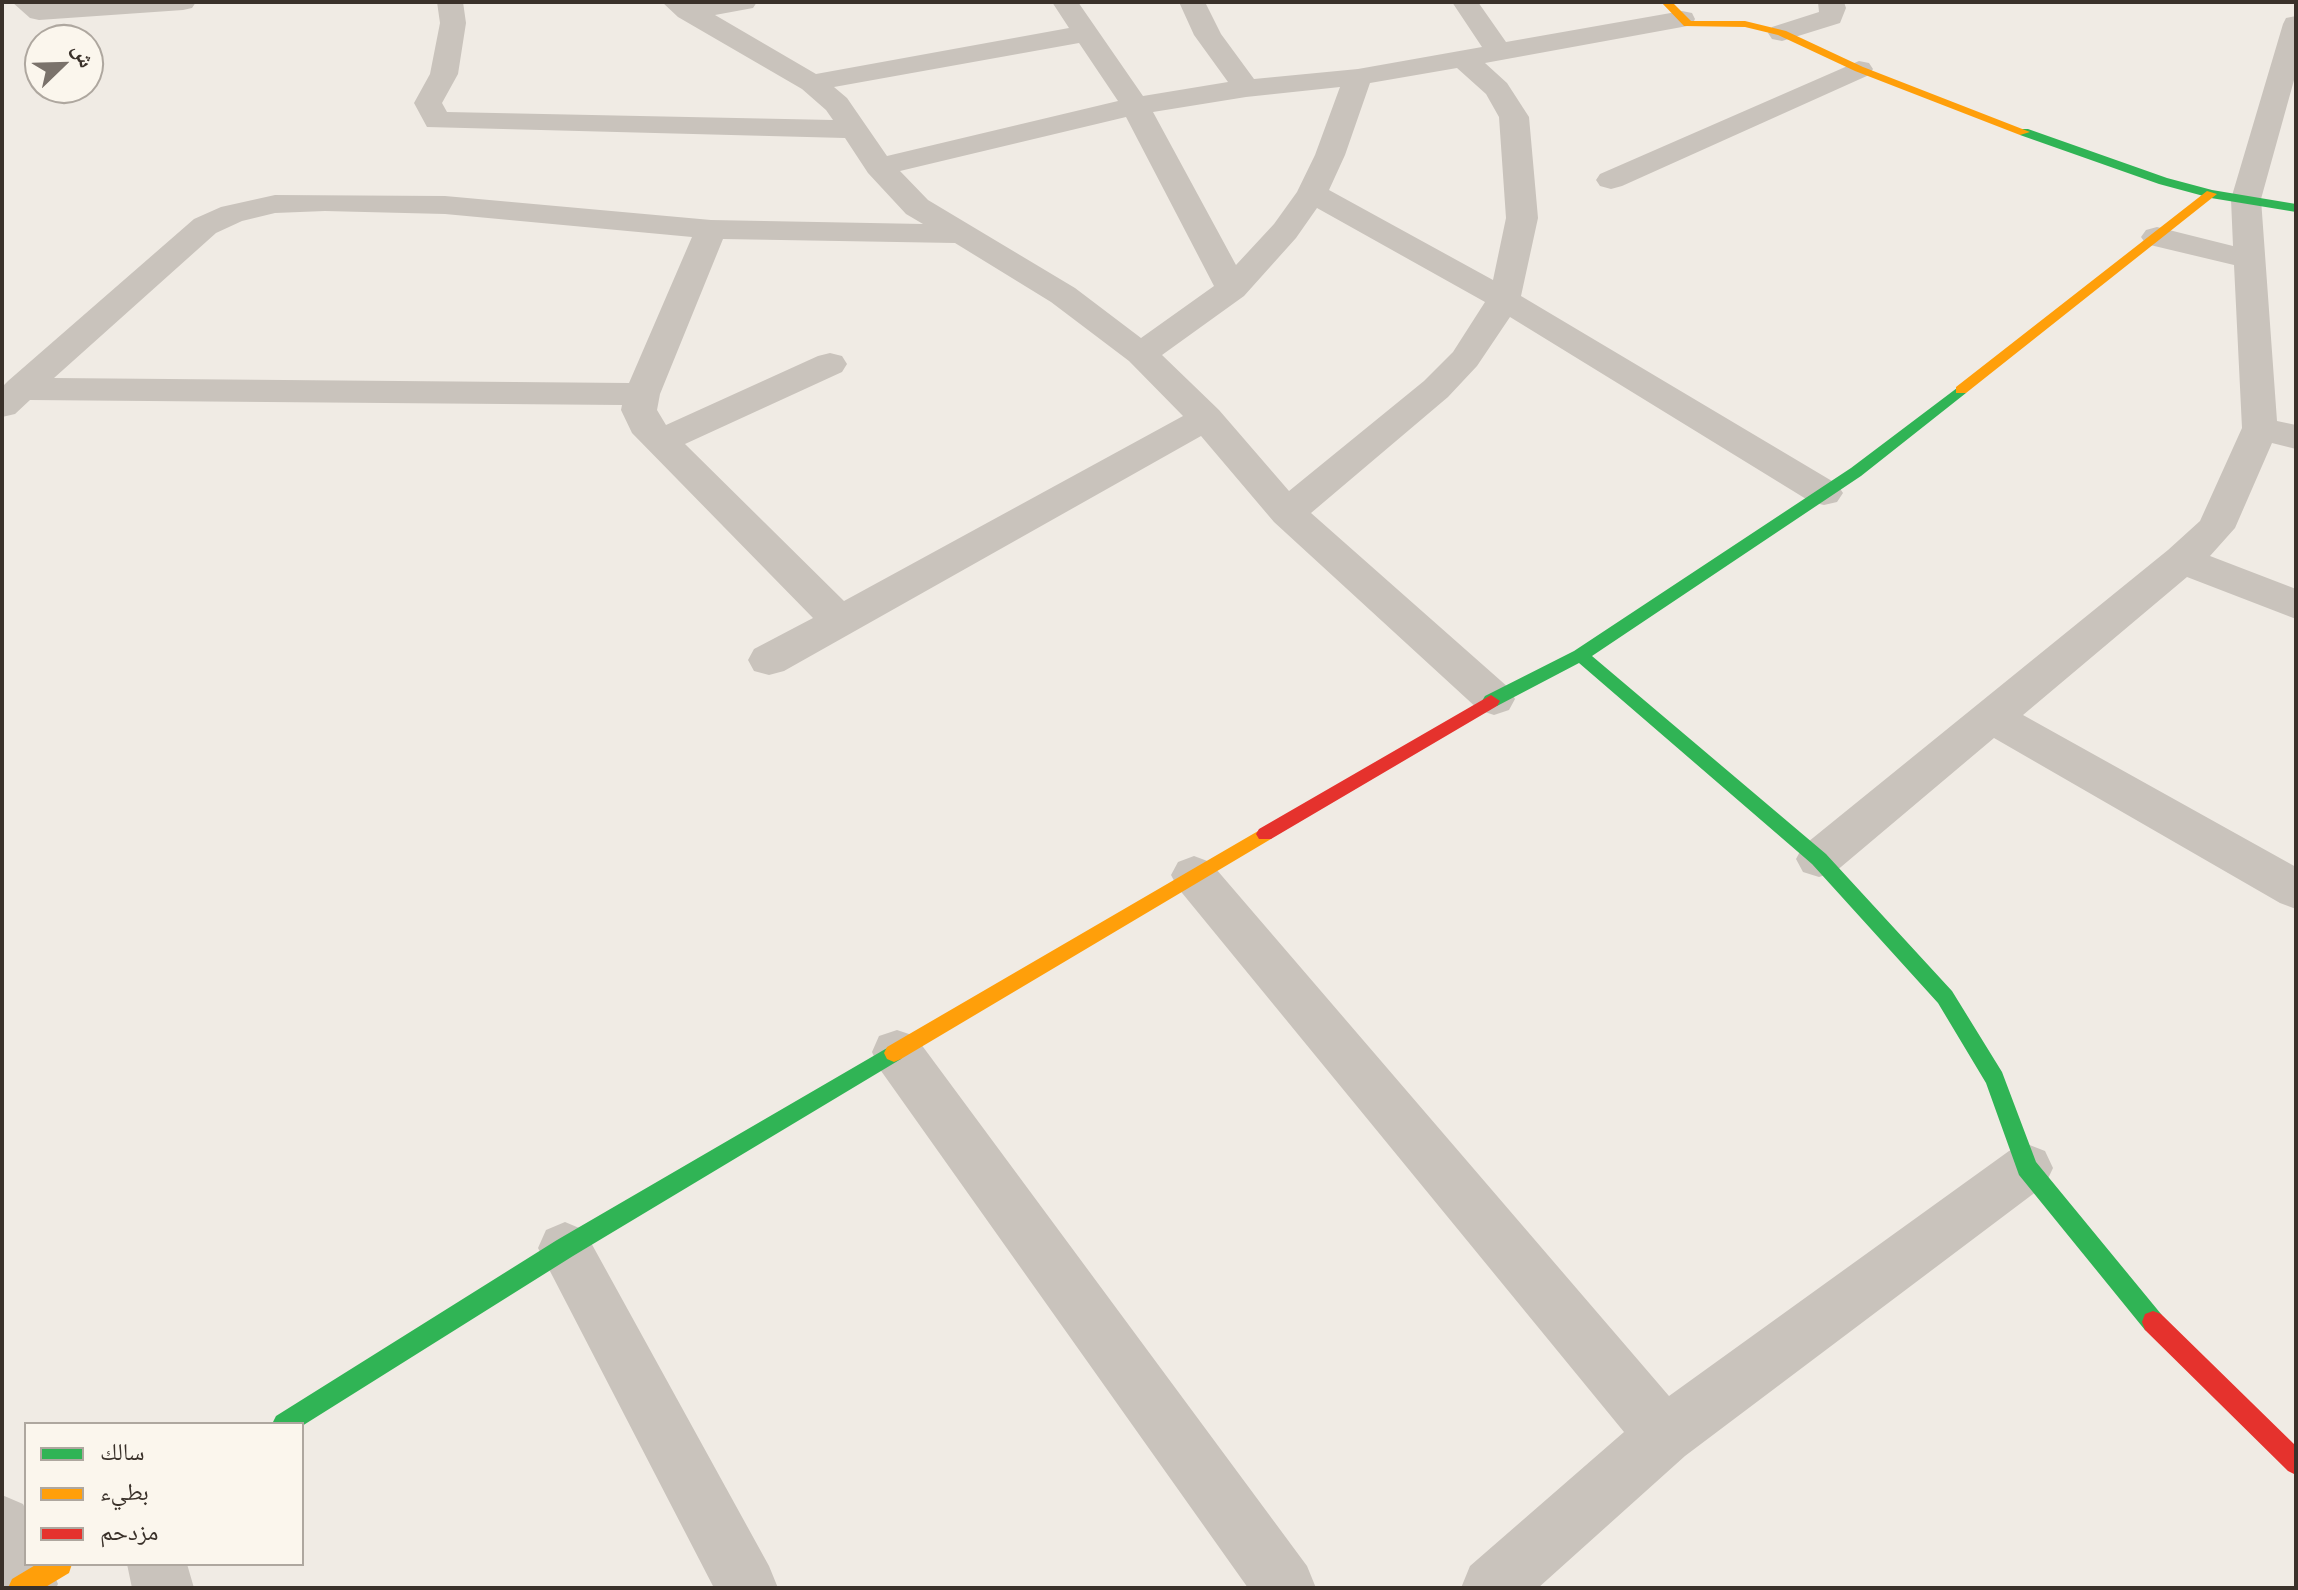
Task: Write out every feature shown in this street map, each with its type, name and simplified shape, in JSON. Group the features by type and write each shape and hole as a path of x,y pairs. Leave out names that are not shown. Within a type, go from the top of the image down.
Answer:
{"street":[{"path":"2,18 27,5 39,12 183,2"},
{"path":"450,2 453,23 444,74 428,103 437,121 855,129"},
{"path":"681,6 744,2"},
{"path":"1065,2 1135,106 1232,289"},
{"path":"1192,2 1208,35 1246,88"},
{"path":"1465,2 1499,52"},
{"path":"1782,33 1831,17 1831,2"},
{"path":"2279,2 2296,6"},
{"path":"681,6 812,83 837,104 879,167 917,207 1063,295 1141,354 1206,418 1287,513 1494,699"},
{"path":"879,167 1135,106 1246,88 1358,77 1499,52 1674,11 1688,24 1745,24 1782,33 1859,69 2042,139 2163,181 2228,197 2296,208"},
{"path":"287,1422 565,1248 1494,699 1580,655 1856,472 2157,237 2228,197 2296,24"},
{"path":"812,83 1086,33"},
{"path":"1287,513 1436,389 1465,359 1487,329 1503,299 1512,272 1522,218 1514,117 1497,89 1463,58"},
{"path":"1611,180 1859,69"},
{"path":"1141,354 1232,289 1285,231 1312,193 1330,155 1358,77"},
{"path":"1312,193 1503,299 1824,493"},
{"path":"1819,859 2182,560 2216,528 2278,432 2249,259 2228,197"},
{"path":"11,397 205,226 232,214 275,204 445,205 711,229 959,234"},
{"path":"711,229 642,394 639,410 645,425 840,621"},
{"path":"2157,237 2249,259"},
{"path":"661,441 830,364"},
{"path":"11,397 642,394"},
{"path":"769,660 1206,418"},
{"path":"2182,560 2296,605"},
{"path":"1580,655 1819,859 1945,997 1995,1079 2027,1168 2138,1307 2296,1463"},
{"path":"1992,717 2296,890"},
{"path":"1194,875 1664,1435"},
{"path":"897,1052 1285,1588"},
{"path":"1492,1588 1664,1435 2027,1168"},
{"path":"565,1248 747,1588"},
{"path":"2,1525 24,1560"},
{"path":"158,1566 163,1588"}],"traffic: fast":[{"path":"2024,132 2163,181 2211,194 2296,208"},
{"path":"1491,701 1580,655 1856,472 1961,390"},
{"path":"1580,655 1819,859 1945,997 1995,1079 2027,1168 2153,1322"},
{"path":"287,1422 565,1248 894,1053"}],"traffic: slow":[{"path":"1666,2 1688,24 1745,24 1782,33 1859,69 2024,132"},
{"path":"1961,390 2211,194"},
{"path":"894,1053 1265,834"},
{"path":"21,1588 57,1566"}],"traffic: jam":[{"path":"1265,834 1491,701"},
{"path":"2153,1322 2296,1463"}]}
